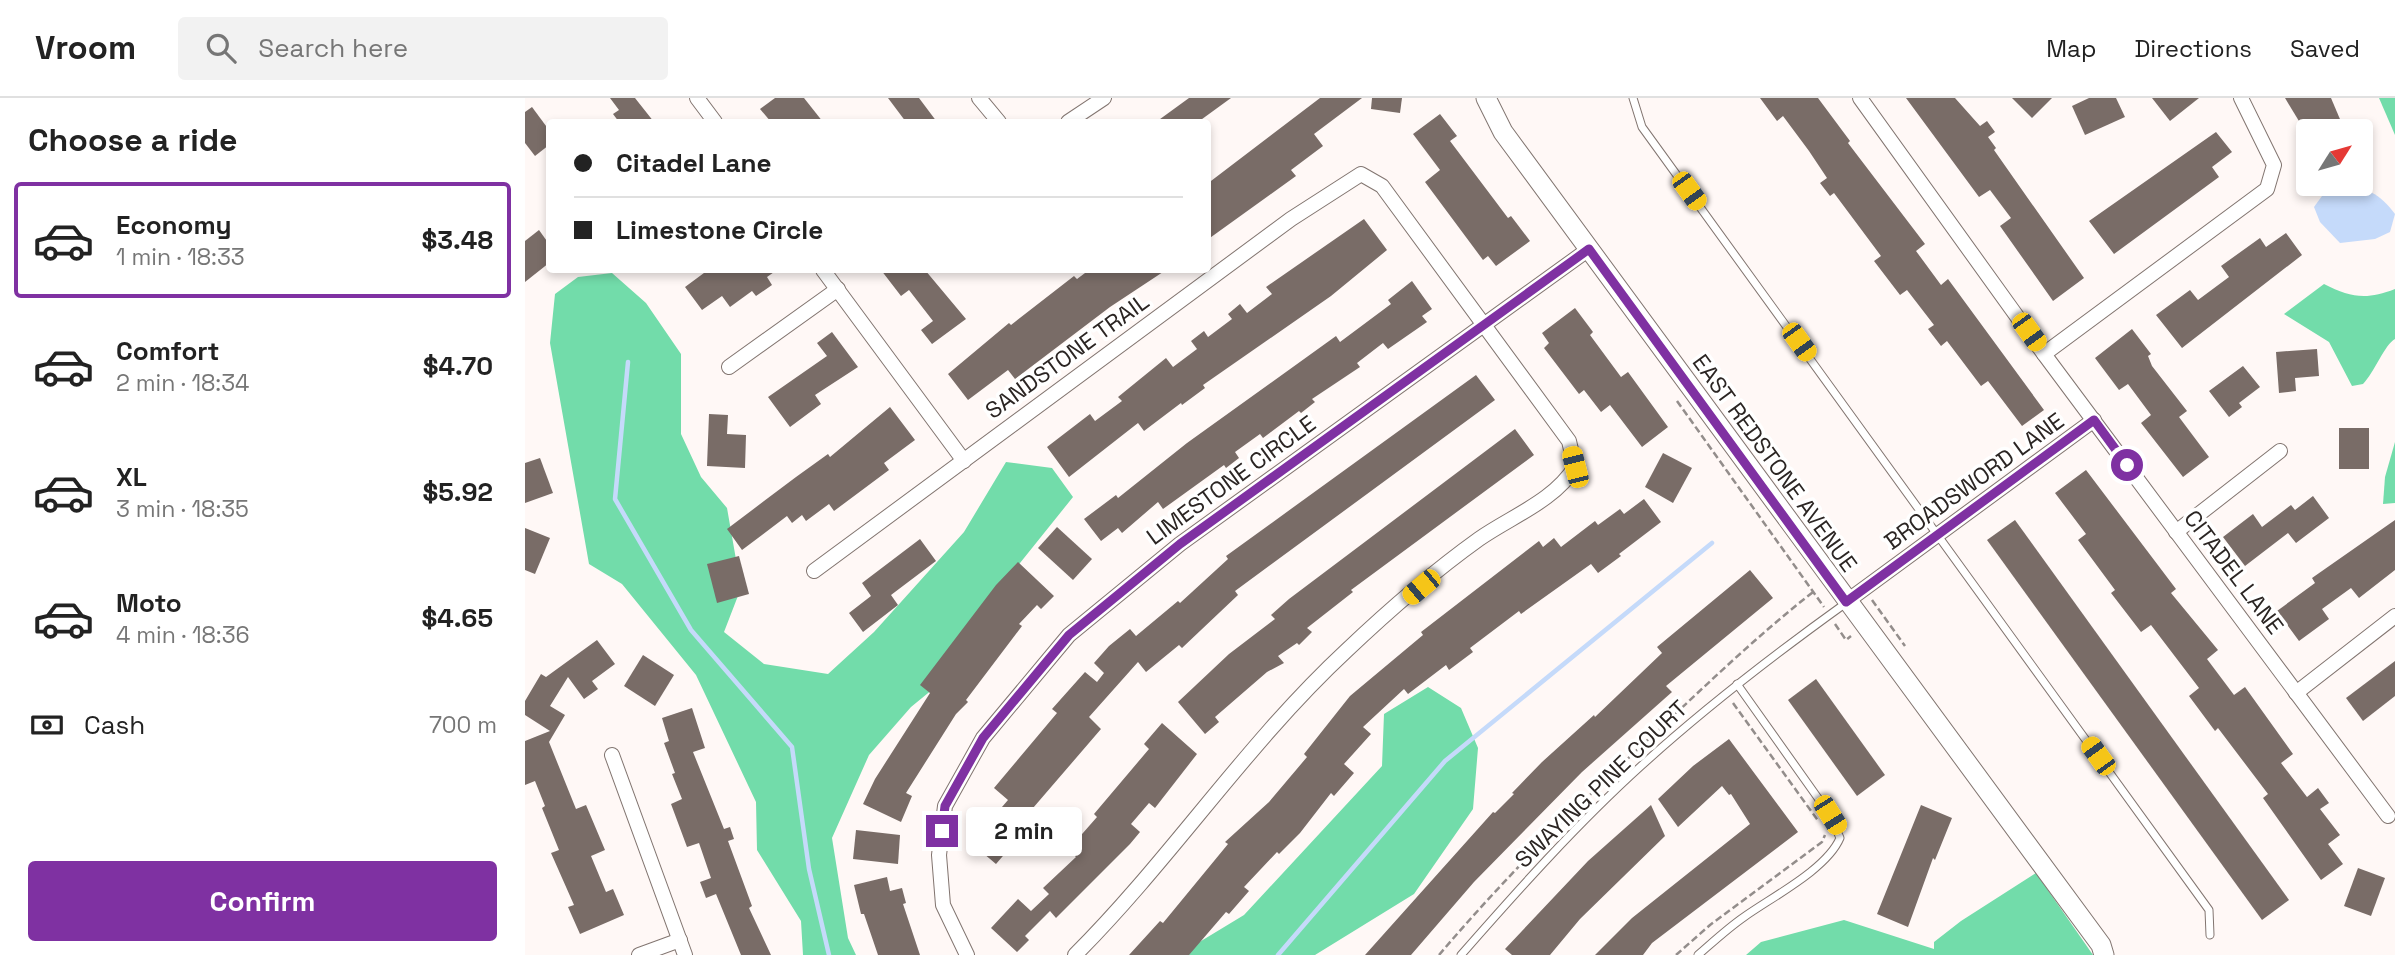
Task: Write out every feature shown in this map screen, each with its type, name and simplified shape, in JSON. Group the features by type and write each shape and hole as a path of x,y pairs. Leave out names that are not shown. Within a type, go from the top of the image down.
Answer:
{"street":[{"path":"697,98 713,119"},
{"path":"979,98 996,119"},
{"path":"1072,119 1104,98"},
{"name":"EAST REDSTONE AVENUE","path":"1486,98 1503,132 1864,627 2101,945 2104,955"},
{"name":"CITADEL LANE","path":"1860,98 2044,354 2388,816"},
{"path":"2044,354 2267,189 2274,165 2241,98"},
{"name":"SANDSTONE TRAIL","path":"814,571 1291,219 1361,174 1382,186 1484,325"},
{"name":"LIMESTONE CIRCLE","path":"967,955 943,905 939,855 945,806 983,738 1069,635 1192,536 1589,249"},
{"path":"825,273 964,461"},
{"path":"729,367 838,289"},
{"path":"1075,955 1113,917 1232,775 1345,652 1478,539 1564,485 1575,467 1569,441 1484,325"},
{"name":"BROADSWORD LANE","path":"1846,602 2094,420"},
{"path":"2176,532 2280,451"},
{"path":"2296,693 2395,617"},
{"path":"612,755 685,955"},
{"path":"639,955 680,940"}],"lane":[{"path":"1633,98 1642,127 2209,910 2210,935"},
{"name":"SWAYING PINE COURT","path":"1461,955 1515,893 1640,767 1737,684 1846,602"},
{"path":"1698,955 1741,919 1809,871 1835,849 1840,838 1830,815 1737,684"}],"path":[{"path":"1671,392 1846,639 1864,627"},
{"path":"1714,678 1821,825"},
{"path":"1676,955 1710,925 1822,842 1824,831"}],"green space":[{"path":"2379,98 2395,98 2395,135"},
{"path":"612,273 646,303 681,354 681,434 701,477 727,508 741,588 724,632 764,664 828,674 874,632 964,532 1006,462 1052,468 1073,497 988,603 944,680 911,707 869,755 832,838 848,938 856,955 803,955 801,921 757,850 756,802 696,675 622,584 589,564 550,343 555,294 578,277"},
{"path":"2324,284 2359,296 2376,295 2395,289 2395,339 2363,384 2352,386 2329,342 2284,314"},
{"path":"2395,442 2395,503 2383,504 2385,477"},
{"path":"1428,687 1461,708 1478,748 1473,809 1414,894 1315,955 1178,955 1244,915 1382,766 1384,714"},
{"path":"2036,873 2093,955 1746,955 1761,942 1844,920 1934,949 1934,942 1961,921"}],"water":[{"path":"2373,194 2395,214 2390,232 2375,239 2340,243 2320,222 2314,207 2322,196 2373,196"}],"building":[{"path":"610,98 635,98 652,119 617,119 613,114 619,110"},
{"path":"775,98 804,98 821,119 768,119 760,109"},
{"path":"888,98 919,98 935,119 904,119"},
{"path":"1189,98 1231,98 1202,119 1160,119"},
{"path":"1320,98 1362,98 1314,134 1323,146 1291,170 1296,176 1211,237 1211,181"},
{"path":"1372,98 1402,98 1400,113 1371,109"},
{"path":"1760,98 1818,98 1850,141 1848,143 1925,244 1916,251 1941,285 1948,279 2044,410 2022,426 1988,381 1981,386 1947,341 1941,346 1928,329 1934,325 1907,290 1900,295 1874,261 1881,256 1834,193 1830,196 1820,183 1827,178 1809,151 1783,116 1777,121"},
{"path":"1906,98 1955,98 1980,126 1987,121 1995,132 1988,137 1996,148 1994,150 2084,278 2053,301 2000,226 2011,218 1990,190 1979,197"},
{"path":"2012,98 2052,98 2032,118"},
{"path":"2089,98 2116,98 2125,117 2085,135 2072,106"},
{"path":"2152,98 2199,98 2170,121"},
{"path":"2285,98 2331,98 2340,119 2298,119"},
{"path":"532,107 546,126 546,147 535,156 525,143 525,112"},
{"path":"1440,114 1457,136 1450,141 1508,218 1511,216 1530,241 1496,266 1488,256 1483,260 1425,182 1440,170 1413,134"},
{"path":"2216,132 2232,152 2212,167 2219,177 2114,254 2089,221"},
{"path":"1364,219 1387,250 1331,296 1203,385 1205,388 1182,405 1181,403 1144,431 1138,423 1069,477 1047,447 1090,414 1095,421 1122,401 1118,397 1166,358 1173,367 1197,349 1191,341 1204,331 1208,337 1232,319 1228,314 1240,304 1247,313 1272,294 1266,287"},
{"path":"539,230 546,240 546,265 525,282 525,241"},
{"path":"2286,233 2302,255 2182,348 2156,315 2190,290 2198,300 2229,277 2221,266 2260,238 2266,247"},
{"path":"704,273 773,273 767,277 772,285 756,296 752,291 730,307 722,296 702,310 685,287"},
{"path":"883,273 928,273 966,319 932,344 921,330 933,321 909,290 901,296"},
{"path":"1085,273 1161,273 1110,307 1015,379 1008,370 968,400 948,374 1009,323 1011,325 1074,276 1077,279"},
{"path":"1412,281 1432,309 1422,316 1427,322 1388,349 1383,343 1357,363 1360,367 1312,399 1315,402 1301,413 1299,411 1263,438 1260,434 1235,452 1239,458 1226,468 1224,465 1163,509 1158,502 1122,533 1118,528 1101,541 1084,519 1116,495 1118,498 1187,443 1336,336 1340,342 1391,304 1388,300"},
{"path":"1575,308 1593,332 1590,335 1621,377 1628,372 1668,427 1642,447 1610,405 1601,412 1584,390 1579,394 1544,348 1549,343 1542,333"},
{"path":"2132,329 2151,354 2148,356 2152,366 2187,411 2179,417 2209,457 2183,477 2141,423 2151,415 2128,384 2119,390 2095,358"},
{"path":"832,332 858,367 815,395 821,404 790,427 768,397 827,356 817,343"},
{"path":"2317,349 2319,376 2295,378 2296,391 2279,393 2276,352"},
{"path":"2243,366 2260,387 2239,403 2242,407 2229,417 2209,391"},
{"path":"1476,375 1495,400 1235,591 1238,595 1182,648 1179,645 1146,672 1138,662 1089,717 1101,729 1015,829 1022,834 996,864 971,843 1008,800 994,788 1057,713 1052,709 1085,672 1097,682 1104,673 1094,663 1109,646 1130,629 1136,636 1178,601 1180,603 1228,559 1226,556"},
{"path":"890,407 915,440 884,463 889,470 834,511 829,504 806,521 802,515 792,523 787,516 742,550 727,529 828,454 830,457"},
{"path":"709,414 728,415 727,434 746,435 745,468 707,466"},
{"path":"2339,428 2369,428 2369,469 2339,469"},
{"path":"1515,429 1534,455 1351,590 1353,592 1307,628 1312,632 1299,645 1297,643 1278,656 1284,663 1267,672 1215,717 1219,722 1205,734 1178,702 1229,654 1275,619 1271,615 1289,599"},
{"path":"1663,453 1692,468 1673,503 1645,487"},
{"path":"540,458 553,493 525,503 525,463"},
{"path":"2086,470 2176,589 2171,593 2218,650 2207,659 2234,695 2245,687 2293,754 2281,763 2307,797 2318,788 2329,803 2320,809 2340,835 2328,844 2343,864 2321,880 2263,798 2268,794 2218,728 2215,731 2189,696 2199,688 2151,625 2141,632 2111,593 2115,590 2078,540 2086,534 2055,493"},
{"path":"2313,496 2329,518 2296,543 2288,533 2245,566 2223,537 2253,514 2262,527 2291,505 2295,510"},
{"path":"1644,499 1661,522 1619,554 1621,556 1598,573 1591,564 1521,614 1519,611 1470,648 1473,652 1449,670 1446,665 1408,694 1404,689 1363,727 1371,734 1344,764 1354,773 1334,796 1331,793 1300,833 1279,854 1277,852 1244,887 1249,891 1229,914 1226,912 1189,955 1129,955 1160,921 1163,923 1228,844 1225,842 1269,802 1307,757 1304,754 1350,696 1423,635 1421,632 1539,541 1543,547 1554,538 1561,547 1595,521 1598,525 1620,509 1624,514"},
{"path":"2015,520 2289,900 2262,920 1987,540"},
{"path":"2395,520 2395,570 2359,598 2351,588 2322,609 2329,619 2299,641 2277,611 2315,583 2312,578"},
{"path":"1057,527 1092,559 1073,580 1038,548"},
{"path":"525,528 550,538 535,574 525,570"},
{"path":"920,539 936,561 891,595 898,605 863,632 849,613 871,596 862,583"},
{"path":"739,556 749,594 717,603 707,564"},
{"path":"1018,562 1054,596 1041,609 1037,605 1019,624 1022,626 966,700 968,702 956,714 906,793 912,796 901,822 863,804 875,779 930,693 920,685 996,585"},
{"path":"1750,570 1773,598 1666,686 1672,692 1582,772 1474,882 1411,955 1365,955 1493,812 1514,794 1512,793 1542,762 1594,715 1595,717 1662,653 1657,647"},
{"path":"597,640 615,664 592,681 598,689 584,699 568,677 550,706 565,715 549,742 576,809 586,805 605,850 591,856 606,892 613,889 624,915 580,934 568,907 574,905 551,853 559,850 542,808 545,806 535,781 525,785 525,741 550,731 525,715 525,701 541,674 546,677"},
{"path":"643,655 674,675 655,706 624,686"},
{"path":"2395,661 2395,696 2363,721 2346,698"},
{"path":"1816,679 1885,775 1857,796 1788,700"},
{"path":"692,708 705,748 693,752 724,829 730,827 734,839 728,841 752,906 749,908 771,955 741,955 716,894 706,898 700,882 711,878 699,843 687,847 671,804 682,799 664,743 669,741 662,718"},
{"path":"1162,723 1197,754 1155,808 1149,803 1131,824 1140,832 1130,844 1056,918 1050,911 1025,936 1029,940 1017,952 991,928 1018,899 1031,911 1049,894 1043,888 1076,857 1068,850 1097,817 1094,814 1149,749 1144,744"},
{"path":"1729,739 1798,832 1652,943 1643,955 1595,955 1632,918 1750,824 1731,794 1722,786 1678,827 1658,799 1693,766"},
{"path":"1651,805 1665,836 1580,919 1550,955 1512,955 1505,949 1588,861"},
{"path":"1921,805 1952,818 1935,860 1933,858 1908,927 1877,914"},
{"path":"856,830 900,835 898,864 853,859"},
{"path":"2358,868 2385,878 2371,916 2344,906"},
{"path":"887,877 890,891 902,888 906,903 903,904 920,955 878,955 864,914 861,914 854,885"}],"waterway":[{"path":"628,362 615,499 691,630 792,747 809,869 829,955"},
{"path":"1278,955 1445,761 1712,543"}],"route":[{"path":"942,831 945,806 983,738 1069,635 1180,544 1589,249 1846,602 2094,420 2127,465"}]}
